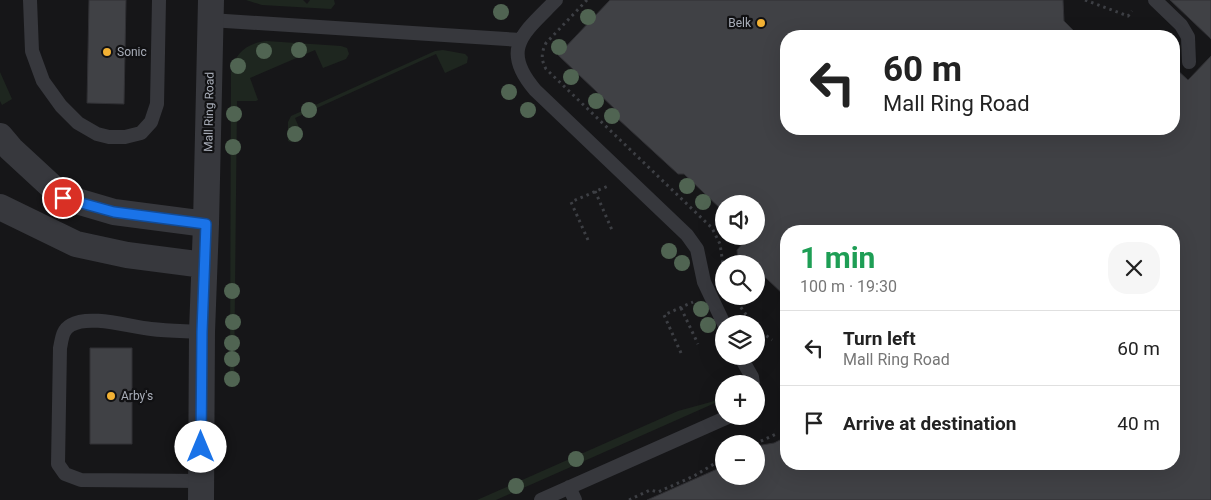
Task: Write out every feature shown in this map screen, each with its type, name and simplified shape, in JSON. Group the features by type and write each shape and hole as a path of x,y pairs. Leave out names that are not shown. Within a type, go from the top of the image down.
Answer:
{"street":[{"name":"Mall Ring Road","path":"201,490 202,332 210,10"},
{"path":"0,136 11,149 63,198 114,212 206,224"},
{"path":"0,207 76,244 127,255 204,265"}],"lane":[{"path":"30,0 32,51 43,81 61,106 78,123 97,134 109,138 141,133 151,122 157,104 159,0"},
{"path":"556,0 520,40 517,62 524,77 535,90 692,241 699,257 704,282 720,315"},
{"path":"1155,0 1181,25 1188,37 1189,62"},
{"path":"210,10 520,40"},
{"path":"201,490 80,480 65,474 58,464 60,348 64,330 71,324 82,321 104,322 151,329 202,332"},
{"path":"541,500 572,494 715,423"}],"path":[{"path":"587,0 546,44 543,50 543,63 546,69 704,219 717,237 721,255"},
{"path":"1085,0 1128,16 1132,10"},
{"path":"1100,6 1102,0"},
{"path":"588,240 571,202 610,185"},
{"path":"596,192 612,230"},
{"path":"681,352 664,315 698,300"},
{"path":"681,308 698,344"},
{"path":"765,335 772,340"},
{"path":"765,439 776,434"},
{"path":"629,500 650,490 658,492 694,476 715,463"}],"shaded area":[{"path":"246,0 303,0 307,4 310,0 334,0 335,4 331,9 262,5"},
{"path":"266,41 341,46 347,48 349,54 346,59 323,68 315,50 250,78 258,100 237,101 234,385 230,384 231,73 235,60 242,51 253,44"},
{"path":"443,50 465,54 468,57 467,63 445,73 436,54 295,118 303,137 291,142 288,141 288,122 291,116 435,51"},
{"path":"0,72 12,99 2,105 0,101"},
{"path":"715,400 715,403 496,500 477,500 678,411"}],"building":[{"name":"Sonic","path":"89,0 126,0 124,104 87,103"},
{"path":"610,0 1063,0 1064,21 1073,30 780,30 780,135 1180,135 1180,73 1188,80 1211,56 1211,500 647,500 715,470 715,485 765,485 765,444 780,440 780,470 1180,470 1180,225 780,225 780,291 765,278 765,255 737,255 737,250 741,245 765,245 765,195 715,195 715,203 684,174 678,174 617,118 618,112 558,55"},
{"path":"1170,0 1211,0 1211,39"},
{"name":"Arby's","path":"90,348 132,348 132,444 90,444"}],"place":[{"name":"Belk","path":"761,23"},
{"name":"Sonic","path":"107,52"},
{"name":"Arby's","path":"111,396"}],"route":[{"path":"63,198 114,212 206,224 202,332 201,447"}]}
